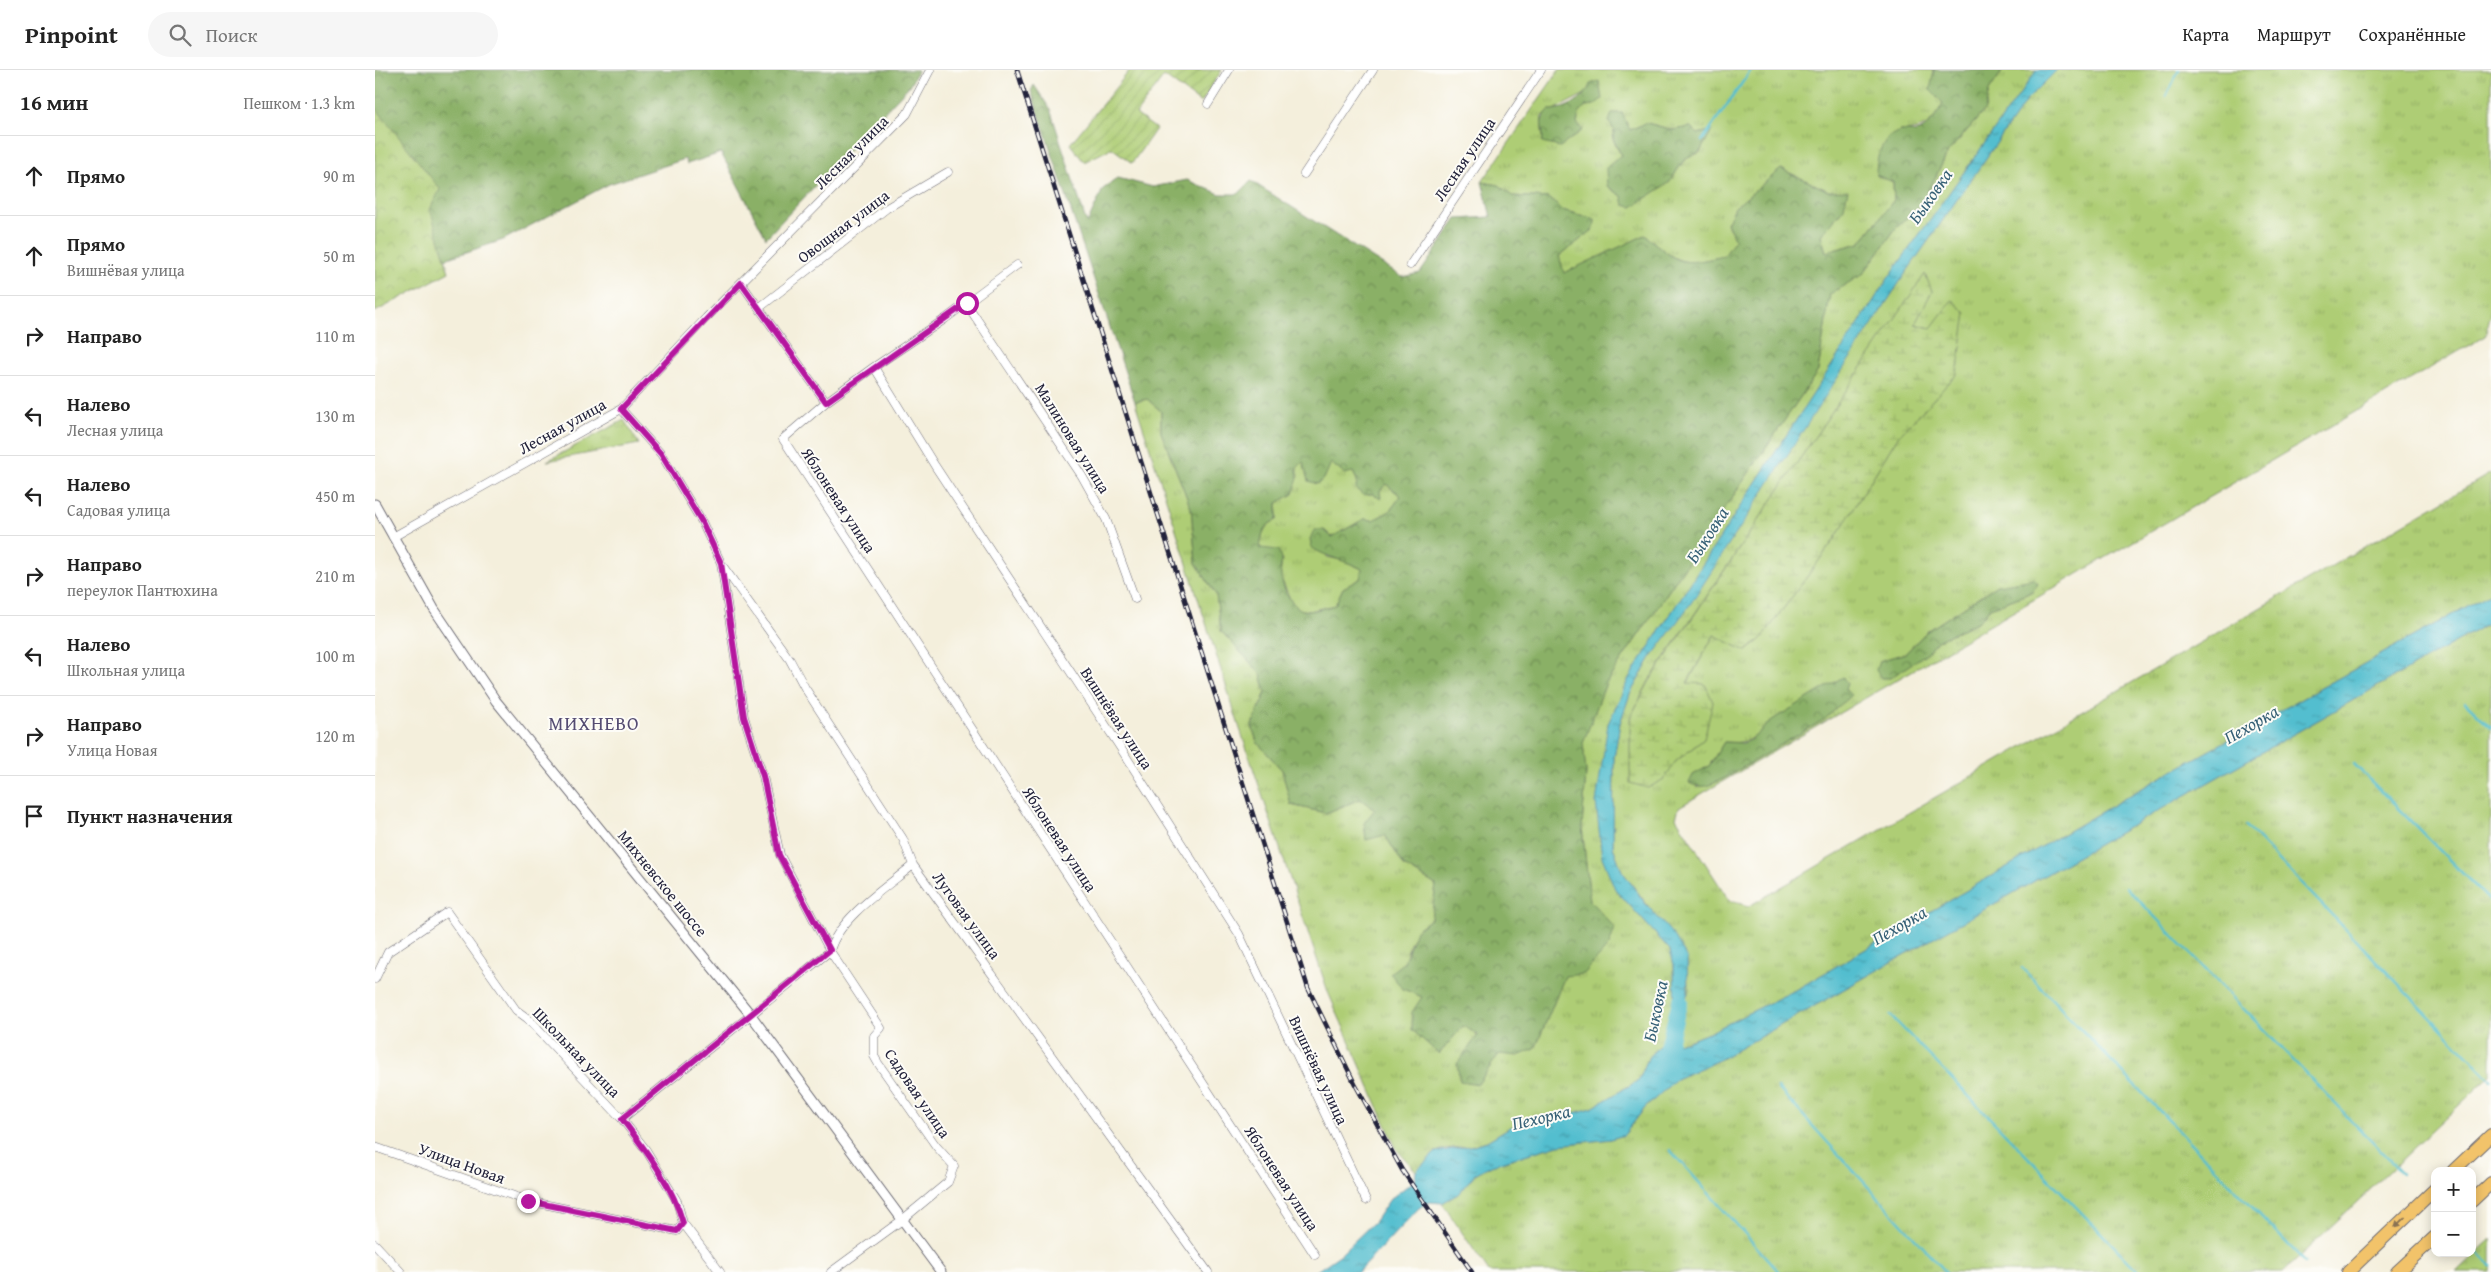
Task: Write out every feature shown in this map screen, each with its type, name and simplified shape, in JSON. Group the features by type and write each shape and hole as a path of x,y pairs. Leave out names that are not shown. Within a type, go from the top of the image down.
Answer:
{"highway":[{"path":"2457,1167 2491,1135"},
{"path":"2476,1197 2491,1183"},
{"path":"2348,1272 2431,1193"},
{"path":"2397,1272 2431,1240"}],"street":[{"name":"Лесная улица","path":"393,536 621,409 741,283 907,114 930,70"},
{"path":"1208,104 1229,70"},
{"path":"1304,174 1373,70"},
{"name":"Лесная улица","path":"1410,264 1541,70"},
{"name":"Овощная улица","path":"759,308 887,208 948,172"},
{"path":"741,283 826,402 967,303 1017,265"},
{"name":"Малиновая улица","path":"967,303 1082,476 1106,520 1135,599"},
{"name":"Вишнёвая улица","path":"874,367 935,466 1118,744 1239,934 1366,1200"},
{"name":"Яблоневая улица","path":"826,402 783,438 1315,1255"},
{"name":"Садовая улица","path":"621,409 661,454 702,522 721,563 744,717 763,776 779,855 830,950 881,1028 874,1036 874,1056 936,1146 954,1166 948,1182 902,1220"},
{"name":"Михневское шоссе","path":"375,504 434,609 496,700 751,1015 941,1272"},
{"name":"Луговая улица","path":"721,563 790,660 805,688 903,839 913,865 1209,1272"},
{"path":"622,1119 830,950 832,942 844,925 913,865"},
{"name":"Школьная улица","path":"375,979 388,952 447,912 516,1010 527,1018 622,1119 646,1150 677,1201 683,1223 720,1272"},
{"name":"Улица Новая","path":"375,1147 528,1201 677,1231 683,1223"},
{"path":"831,1272 902,1220"},
{"path":"375,1244 401,1272"}],"green space":[{"path":"375,70 918,70 910,85 766,238 721,153 687,164 685,159 609,184 503,240 375,282"},
{"path":"1130,70 1222,70 1201,103 1164,76 1136,114 1156,129 1132,163 1112,148 1084,162 1070,144"},
{"path":"1559,70 1934,70 1932,72 1943,103 1935,117 1927,125 1922,128 1900,131 1893,182 1894,200 1860,243 1826,252 1821,235 1844,208 1829,191 1781,169 1727,223 1735,240 1725,256 1689,262 1681,260 1666,252 1645,235 1564,274 1559,256 1594,229 1595,219 1562,210 1549,198 1512,196 1499,185 1482,182","holes":["1587,93 1594,105 1585,106 1579,113 1577,123 1583,130 1542,143 1542,116","1647,123 1673,130 1691,127 1697,134 1711,131 1700,152 1684,160 1669,183 1621,156 1613,139 1614,130 1630,130"]},
{"path":"1934,70 2003,70 1989,91 1985,110 1948,152 1922,204 1896,228 1863,274 1830,294 1818,371 1606,683 1583,743 1586,772 1582,827 1590,901 1615,928 1609,945 1584,974 1565,976 1535,1049 1518,1056 1499,1054 1478,1084 1460,1081 1457,1064 1478,1035 1463,1026 1439,1054 1412,1030 1412,1012 1422,997 1403,989 1390,973 1404,962 1416,930 1431,919 1436,885 1404,866 1385,835 1366,840 1364,823 1375,809 1360,799 1326,813 1291,805 1282,770 1257,742 1252,726 1266,692 1261,674 1221,631 1216,595 1196,563 1191,508 1161,432 1161,411 1147,399 1135,402 1031,91 1034,85 1050,109 1087,224 1103,189 1118,178 1153,187 1187,180 1220,194 1238,194 1251,181 1402,277 1420,273 1457,219 1491,217 1482,182 1499,185 1512,196 1549,198 1562,210 1595,219 1594,229 1559,256 1564,273 1645,235 1666,252 1681,260 1689,262 1724,256 1735,240 1727,223 1735,207 1781,169 1829,191 1848,190 1844,208 1821,235 1826,252 1860,243 1894,200 1893,182 1876,175 1881,148 1894,134 1901,131 1919,131 1931,122 1943,103 1930,90","holes":["1303,462 1308,481 1317,484 1324,479 1331,463 1344,474 1353,472 1357,480 1356,489 1363,495 1372,494 1381,499 1380,491 1386,484 1401,496 1389,512 1373,520 1364,519 1332,537 1324,530 1314,530 1310,539 1312,548 1362,569 1360,579 1343,588 1335,605 1308,611 1293,603 1286,593 1281,576 1281,558 1278,550 1260,548 1266,527 1277,520 1277,503 1293,494 1298,478 1297,468"]},
{"path":"2003,70 2037,70 1889,277 1629,678 1608,724 1613,843 1614,758 1620,723 1630,694 1650,659 1903,277 2026,101 2057,70 2491,70 2491,313 2485,336 1679,807 1676,818 1729,900 1749,906 2491,473 2491,593 2151,783 1799,988 1711,1032 1686,1042 1662,1044 1649,1056 1639,1080 1592,1108 1538,1123 1510,1127 1487,1141 1470,1146 1444,1149 1436,1152 1416,1171 1397,1150 1328,992 1239,726 1135,402 1147,399 1161,411 1161,432 1191,508 1196,563 1216,595 1221,631 1261,674 1266,692 1252,726 1257,742 1282,770 1291,805 1326,813 1360,799 1375,809 1385,835 1404,866 1436,885 1431,919 1416,934 1405,959 1403,989 1422,997 1439,1054 1463,1025 1496,1050 1503,1053 1522,1053 1535,1049 1565,975 1590,901 1582,827 1586,772 1582,743 1606,683 1818,371 1830,293 1863,274 1896,228 1922,204 1948,152 1985,110 1989,90","holes":["1925,275 1932,291 1914,323 1931,329 1957,374 1897,438 1834,540 1761,639 1746,651 1714,635 1687,684 1704,739 1675,762 1630,718 1649,681","1997,585 2032,592 1990,608 1979,621 1937,641 1926,654 1879,661 1906,653 1926,632","1825,719 1723,779 1697,788 1693,775 1709,766 1724,742 1746,741 1772,720","1613,848 1622,871 1687,958 1688,993 1675,1021 1674,965 1670,950 1615,889"]},
{"path":"1599,81 1602,99 1594,105 1585,106 1579,113 1577,123 1583,130 1560,147 1542,143 1542,123 1549,110 1562,108 1574,103 1584,94 1590,84"},
{"path":"375,107 440,189 430,209 449,272 375,312"},
{"path":"1612,113 1622,113 1630,130 1647,123 1673,130 1691,127 1698,134 1712,130 1700,152 1684,160 1669,183 1632,207 1624,205 1622,196 1607,186 1606,168 1621,155 1613,139 1614,130 1609,122"},
{"path":"1925,274 1932,291 1915,324 1931,328 1952,300 1966,313 1957,374 1897,438 1834,540 1761,639 1746,651 1714,635 1687,683 1705,684 1713,702 1704,739 1675,762 1664,779 1648,788 1630,783 1630,718 1649,682"},
{"path":"624,420 639,444 547,461"},
{"path":"1303,462 1324,479 1330,462 1353,472 1357,480 1380,491 1386,484 1401,496 1389,512 1373,520 1364,519 1332,537 1324,530 1327,557 1345,561 1362,569 1360,579 1343,588 1335,605 1308,611 1299,609 1291,601 1280,576 1282,559 1260,548 1266,527 1277,520 1277,503 1298,478 1297,468"},
{"path":"2034,579 2038,584 2032,592 1990,608 1979,621 1937,641 1926,654 1890,678 1881,678 1876,670 1879,661 1906,653 1926,632 1997,585"},
{"path":"2491,622 2491,1075 2283,1272 1489,1272 1442,1203 1458,1194 1475,1174 1491,1165 1558,1145 1611,1139 1624,1135 1644,1109 1676,1079 1721,1059"},
{"path":"1843,677 1847,684 1845,689 1851,695 1825,719 1723,779 1710,785 1702,786 1689,783 1693,775 1709,766 1724,742 1743,743 1751,740 1772,720"},
{"path":"2491,1239 2491,1272 2456,1272 2472,1257 2476,1257 2476,1253"}],"water":[{"path":"2037,70 2057,70 2026,101 1903,277 1691,603 1650,659 1630,694 1620,723 1614,758 1613,847 1622,871 1645,903 1675,937 1687,958 1688,993 1675,1022 1674,965 1670,950 1615,889 1602,857 1596,802 1608,724 1629,678 1889,277"},
{"path":"2491,593 2491,622 1721,1059 1676,1079 1644,1109 1624,1135 1611,1139 1558,1145 1491,1165 1475,1174 1458,1194 1442,1203 1429,1202 1419,1208 1358,1272 1315,1272 1341,1254 1375,1221 1390,1199 1415,1180 1416,1171 1436,1152 1487,1141 1510,1127 1538,1123 1592,1108 1639,1080 1649,1056 1662,1044 1686,1042 1711,1032 1799,988 2151,783"}],"waterway":[{"path":"1702,141 1751,70"},
{"path":"2166,96 2179,70"},
{"path":"2465,702 2491,727"},
{"path":"2354,764 2491,902"},
{"path":"2246,826 2491,1080"},
{"path":"2126,887 2402,1173"},
{"path":"2022,968 2305,1262"},
{"name":"Быковка","path":"1664,1062 1680,1001"},
{"path":"1890,1015 2139,1272"},
{"path":"1778,1088 1946,1272"},
{"path":"1670,1150 1779,1272"},
{"path":"2476,1250 2491,1266"}],"railway":[{"path":"1017,70 1308,988 1355,1084 1402,1170 1472,1272"}],"district":[{"name":"МИХНЕВО","path":"594,723"}],"route":[{"path":"528,1201 677,1231 683,1223 677,1201 646,1150 622,1119 830,950 779,855 763,776 744,717 735,645 721,563 702,522 661,454 621,409 741,283 826,402 967,303"}],"water label":[{"name":"Пехорка","path":"2251,724"},
{"name":"Пехорка","path":"1899,925"},
{"name":"Пехорка","path":"1541,1117"}]}
